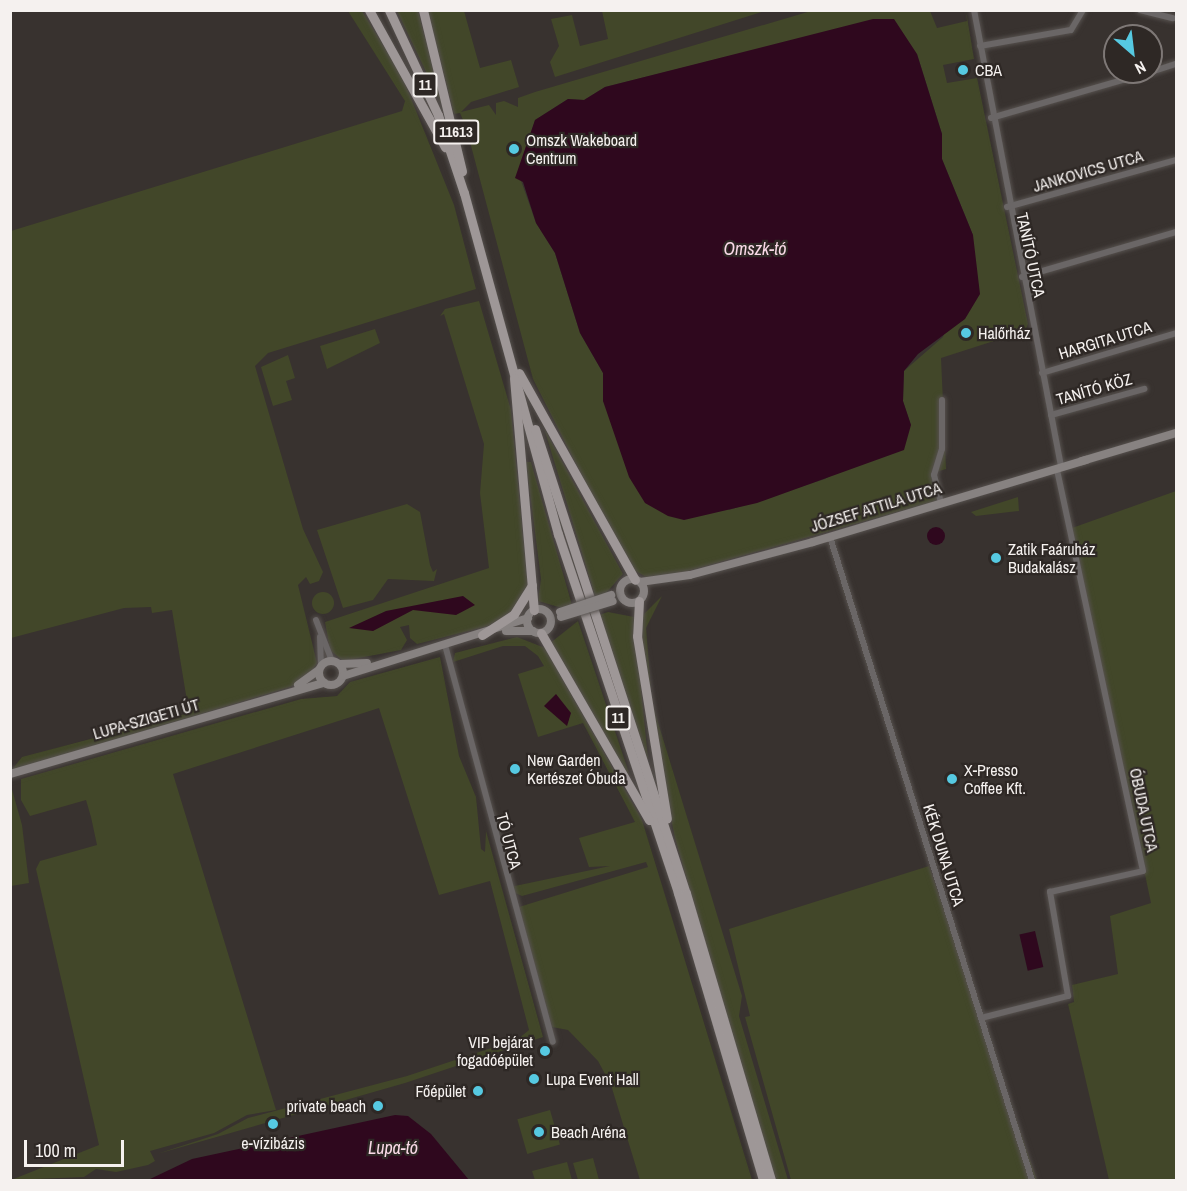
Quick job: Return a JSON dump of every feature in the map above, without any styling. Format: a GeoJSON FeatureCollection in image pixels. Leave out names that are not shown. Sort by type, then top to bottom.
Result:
{"type":"FeatureCollection","features":[{"type":"Feature","properties":{"kind":"main road"},"geometry":{"type":"LineString","coordinates":[[369,10],[454,162]]}},
{"type":"Feature","properties":{"kind":"main road","name":"11"},"geometry":{"type":"LineString","coordinates":[[389,10],[454,162],[524,399],[771,1180]]}},
{"type":"Feature","properties":{"kind":"main road","name":"11613"},"geometry":{"type":"LineString","coordinates":[[423,10],[458,139],[464,193]]}},
{"type":"Feature","properties":{"kind":"main road"},"geometry":{"type":"LineString","coordinates":[[513,363],[535,571],[531,614],[537,632],[664,836]]}},
{"type":"Feature","properties":{"kind":"main road"},"geometry":{"type":"LineString","coordinates":[[513,363],[638,581],[641,599],[637,636],[664,836]]}},
{"type":"Feature","properties":{"kind":"main road","name":"JÓZSEF ATTILA UTCA"},"geometry":{"type":"LineString","coordinates":[[638,581],[690,575],[830,537],[1176,433]]}},
{"type":"Feature","properties":{"kind":"main road"},"geometry":{"type":"LineString","coordinates":[[482,635],[514,614],[528,597],[535,571]]}},
{"type":"Feature","properties":{"kind":"main road","name":"JÓZSEF ATTILA UTCA"},"geometry":{"type":"LineString","coordinates":[[641,599],[690,575]]}},
{"type":"Feature","properties":{"kind":"main road"},"geometry":{"type":"LineString","coordinates":[[612,598],[621,588],[638,581]]}},
{"type":"Feature","properties":{"kind":"main road"},"geometry":{"type":"LineString","coordinates":[[621,588],[624,600]]}},
{"type":"Feature","properties":{"kind":"main road"},"geometry":{"type":"LineString","coordinates":[[531,614],[560,614],[612,598],[641,599]]}},
{"type":"Feature","properties":{"kind":"main road"},"geometry":{"type":"LineString","coordinates":[[548,613],[551,623]]}},
{"type":"Feature","properties":{"kind":"main road","name":"LUPA-SZIGETI ÚT"},"geometry":{"type":"LineString","coordinates":[[10,774],[289,691],[324,683],[335,685],[344,676],[391,659],[482,635],[531,614]]}},
{"type":"Feature","properties":{"kind":"main road"},"geometry":{"type":"LineString","coordinates":[[537,632],[560,614]]}},
{"type":"Feature","properties":{"kind":"main road","name":"LUPA-SZIGETI ÚT"},"geometry":{"type":"LineString","coordinates":[[482,635],[537,632]]}},
{"type":"Feature","properties":{"kind":"main road","name":"LUPA-SZIGETI ÚT"},"geometry":{"type":"LineString","coordinates":[[289,691],[320,668],[336,662],[391,659]]}},
{"type":"Feature","properties":{"kind":"main road"},"geometry":{"type":"LineString","coordinates":[[336,662],[344,676]]}},
{"type":"Feature","properties":{"kind":"main road"},"geometry":{"type":"LineString","coordinates":[[320,668],[324,683]]}},
{"type":"Feature","properties":{"kind":"main road","name":"11"},"geometry":{"type":"LineString","coordinates":[[664,836],[763,1180]]}},
{"type":"Feature","properties":{"kind":"street","name":"TANÍTÓ UTCA"},"geometry":{"type":"LineString","coordinates":[[974,10],[1007,207],[1062,467]]}},
{"type":"Feature","properties":{"kind":"street"},"geometry":{"type":"LineString","coordinates":[[980,46],[1071,30],[1083,10]]}},
{"type":"Feature","properties":{"kind":"street"},"geometry":{"type":"LineString","coordinates":[[1140,10],[1173,18]]}},
{"type":"Feature","properties":{"kind":"street"},"geometry":{"type":"LineString","coordinates":[[991,118],[1111,84]]}},
{"type":"Feature","properties":{"kind":"street","name":"JANKOVICS UTCA"},"geometry":{"type":"LineString","coordinates":[[1007,207],[1176,160]]}},
{"type":"Feature","properties":{"kind":"street"},"geometry":{"type":"LineString","coordinates":[[1022,277],[1176,232]]}},
{"type":"Feature","properties":{"kind":"street","name":"HARGITA UTCA"},"geometry":{"type":"LineString","coordinates":[[1042,373],[1176,333]]}},
{"type":"Feature","properties":{"kind":"street","name":"TANÍTÓ KÖZ"},"geometry":{"type":"LineString","coordinates":[[1051,415],[1144,389]]}},
{"type":"Feature","properties":{"kind":"street"},"geometry":{"type":"LineString","coordinates":[[941,503],[934,475],[942,449],[942,400]]}},
{"type":"Feature","properties":{"kind":"street","name":"ÓBUDA UTCA"},"geometry":{"type":"LineString","coordinates":[[981,1018],[1068,996],[1050,892],[1143,871],[1062,467]]}},
{"type":"Feature","properties":{"kind":"street","name":"KÉK DUNA UTCA"},"geometry":{"type":"LineString","coordinates":[[830,537],[1032,1180]]}},
{"type":"Feature","properties":{"kind":"street"},"geometry":{"type":"LineString","coordinates":[[316,620],[319,631],[336,662]]}},
{"type":"Feature","properties":{"kind":"street"},"geometry":{"type":"LineString","coordinates":[[319,631],[320,668]]}},
{"type":"Feature","properties":{"kind":"street","name":"TÓ UTCA"},"geometry":{"type":"LineString","coordinates":[[445,645],[553,1042]]}},
{"type":"Feature","properties":{"kind":"green space"},"geometry":{"type":"Polygon","coordinates":[[[602,10],[765,11],[555,77],[550,62],[559,46],[551,19],[572,15],[580,46],[608,39],[602,10]]]}},
{"type":"Feature","properties":{"kind":"green space"},"geometry":{"type":"Polygon","coordinates":[[[348,11],[362,11],[402,76],[454,205],[476,289],[268,353],[255,366],[303,529],[323,572],[319,581],[310,584],[306,577],[298,585],[317,663],[307,678],[290,687],[11,771],[22,757],[189,713],[172,610],[152,613],[151,607],[124,608],[11,638],[11,231],[402,111],[405,101],[348,11]]]}},
{"type":"Feature","properties":{"kind":"green space"},"geometry":{"type":"Polygon","coordinates":[[[397,11],[418,11],[445,113],[437,95],[397,11]]]}},
{"type":"Feature","properties":{"kind":"green space"},"geometry":{"type":"Polygon","coordinates":[[[428,11],[464,11],[480,68],[511,60],[519,87],[471,102],[461,112],[489,105],[496,115],[496,103],[504,101],[518,107],[518,98],[535,92],[811,11],[930,11],[937,28],[967,21],[966,11],[974,59],[943,65],[947,83],[977,78],[1028,324],[1025,331],[941,358],[946,469],[936,472],[943,499],[667,577],[650,579],[628,567],[533,379],[466,127],[460,113],[454,114],[428,11]],[[917,54],[734,55],[605,87],[584,100],[568,99],[535,120],[519,175],[536,223],[555,253],[580,333],[603,373],[603,401],[729,510],[825,479],[911,425],[903,401],[904,371],[943,337],[973,235],[942,159],[942,134],[917,54]]]}},
{"type":"Feature","properties":{"kind":"green space"},"geometry":{"type":"Polygon","coordinates":[[[479,301],[511,410],[528,588],[513,612],[488,626],[417,644],[410,638],[409,625],[400,627],[407,640],[401,650],[343,661],[330,650],[325,622],[489,568],[480,493],[484,444],[444,314],[440,316],[445,309],[479,301]]]}},
{"type":"Feature","properties":{"kind":"green space"},"geometry":{"type":"Polygon","coordinates":[[[375,329],[380,343],[327,369],[320,346],[375,329]]]}},
{"type":"Feature","properties":{"kind":"green space"},"geometry":{"type":"Polygon","coordinates":[[[288,355],[295,378],[286,381],[292,400],[273,406],[261,367],[288,355]]]}},
{"type":"Feature","properties":{"kind":"green space"},"geometry":{"type":"Polygon","coordinates":[[[544,428],[623,574],[606,593],[595,596],[544,428]]]}},
{"type":"Feature","properties":{"kind":"green space"},"geometry":{"type":"Polygon","coordinates":[[[526,462],[531,462],[572,605],[562,608],[538,601],[541,579],[526,462]]]}},
{"type":"Feature","properties":{"kind":"green space"},"geometry":{"type":"Polygon","coordinates":[[[1176,491],[1176,1180],[1109,1180],[1068,1004],[1074,1002],[1072,985],[1118,974],[1110,916],[1151,903],[1072,528],[1176,491]]]}},
{"type":"Feature","properties":{"kind":"green space"},"geometry":{"type":"Polygon","coordinates":[[[1018,497],[1019,511],[976,516],[971,512],[1018,497]]]}},
{"type":"Feature","properties":{"kind":"green space"},"geometry":{"type":"Polygon","coordinates":[[[407,504],[420,512],[430,565],[433,572],[437,569],[434,581],[388,579],[373,600],[343,608],[317,530],[407,504]]]}},
{"type":"Feature","properties":{"kind":"green space"},"geometry":{"type":"Polygon","coordinates":[[[323,592],[331,595],[334,603],[331,611],[323,614],[315,611],[312,603],[315,595],[323,592]]]}},
{"type":"Feature","properties":{"kind":"green space"},"geometry":{"type":"Polygon","coordinates":[[[662,596],[646,628],[652,703],[742,996],[739,1016],[788,1180],[773,1180],[675,838],[652,727],[640,618],[662,596]]]}},
{"type":"Feature","properties":{"kind":"green space"},"geometry":{"type":"Polygon","coordinates":[[[608,612],[634,617],[648,759],[596,616],[608,612]]]}},
{"type":"Feature","properties":{"kind":"green space"},"geometry":{"type":"Polygon","coordinates":[[[578,621],[629,773],[628,776],[549,644],[578,621]]]}},
{"type":"Feature","properties":{"kind":"green space"},"geometry":{"type":"Polygon","coordinates":[[[517,637],[545,648],[642,820],[752,1180],[640,1180],[611,1085],[598,1061],[568,1030],[552,1027],[519,907],[648,867],[646,862],[522,896],[513,892],[510,887],[610,866],[589,867],[579,838],[635,822],[583,723],[538,737],[518,674],[544,666],[538,656],[525,646],[503,646],[453,662],[455,653],[517,637]]]}},
{"type":"Feature","properties":{"kind":"green space"},"geometry":{"type":"Polygon","coordinates":[[[440,657],[459,756],[476,797],[481,849],[485,852],[486,831],[543,1037],[405,1083],[157,1154],[218,1134],[248,1118],[407,1076],[518,1039],[529,1030],[490,881],[439,895],[379,708],[173,774],[276,1110],[247,1115],[214,1133],[150,1151],[155,1161],[148,1165],[116,1172],[96,1169],[84,1177],[11,1180],[99,1145],[36,869],[40,861],[97,845],[86,800],[30,816],[21,800],[21,779],[301,699],[337,696],[350,682],[440,657]]]}},
{"type":"Feature","properties":{"kind":"green space"},"geometry":{"type":"Polygon","coordinates":[[[11,786],[22,825],[29,883],[11,886],[11,786]]]}},
{"type":"Feature","properties":{"kind":"green space"},"geometry":{"type":"Polygon","coordinates":[[[929,866],[1037,1180],[791,1180],[745,1017],[750,1016],[729,929],[929,866]]]}},
{"type":"Feature","properties":{"kind":"green space","name":"Beach Aréna"},"geometry":{"type":"Polygon","coordinates":[[[550,1110],[560,1145],[527,1154],[517,1119],[550,1110]]]}},
{"type":"Feature","properties":{"kind":"green space"},"geometry":{"type":"Polygon","coordinates":[[[593,1158],[599,1180],[578,1180],[573,1163],[593,1158]]]}},
{"type":"Feature","properties":{"kind":"green space"},"geometry":{"type":"Polygon","coordinates":[[[567,1162],[572,1180],[535,1180],[532,1171],[567,1162]]]}},
{"type":"Feature","properties":{"kind":"water","name":"Omszk-tó"},"geometry":{"type":"Polygon","coordinates":[[[873,19],[894,19],[917,54],[942,134],[942,159],[973,235],[980,294],[965,319],[918,354],[904,371],[903,401],[911,425],[904,450],[757,503],[684,520],[668,516],[645,503],[629,477],[603,401],[603,373],[580,333],[555,253],[536,223],[523,182],[515,178],[535,120],[568,99],[584,100],[605,87],[873,19]]]}},
{"type":"Feature","properties":{"kind":"water"},"geometry":{"type":"Polygon","coordinates":[[[936,527],[942,530],[945,536],[942,542],[936,545],[930,542],[927,536],[930,530],[936,527]]]}},
{"type":"Feature","properties":{"kind":"water"},"geometry":{"type":"Polygon","coordinates":[[[463,596],[475,605],[456,615],[413,610],[373,631],[349,628],[386,611],[463,596]]]}},
{"type":"Feature","properties":{"kind":"water"},"geometry":{"type":"Polygon","coordinates":[[[556,694],[571,713],[567,726],[544,706],[556,694]]]}},
{"type":"Feature","properties":{"kind":"water"},"geometry":{"type":"Polygon","coordinates":[[[1035,931],[1043,967],[1028,971],[1019,935],[1035,931]]]}},
{"type":"Feature","properties":{"kind":"water","name":"Lupa-tó"},"geometry":{"type":"Polygon","coordinates":[[[395,1115],[408,1116],[431,1134],[469,1180],[148,1180],[192,1159],[395,1115]]]}},
{"type":"Feature","properties":{"kind":"place","name":"CBA"},"geometry":{"type":"Point","coordinates":[963,70]}},
{"type":"Feature","properties":{"kind":"place","name":"Omszk Wakeboard Centrum"},"geometry":{"type":"Point","coordinates":[514,149]}},
{"type":"Feature","properties":{"kind":"place","name":"Halőrház"},"geometry":{"type":"Point","coordinates":[966,333]}},
{"type":"Feature","properties":{"kind":"place","name":"Zatik Faáruház Budakalász"},"geometry":{"type":"Point","coordinates":[996,558]}},
{"type":"Feature","properties":{"kind":"place","name":"New Garden Kertészet Óbuda"},"geometry":{"type":"Point","coordinates":[515,769]}},
{"type":"Feature","properties":{"kind":"place","name":"X-Presso Coffee Kft."},"geometry":{"type":"Point","coordinates":[952,779]}},
{"type":"Feature","properties":{"kind":"place","name":"VIP bejárat fogadóépület"},"geometry":{"type":"Point","coordinates":[545,1051]}},
{"type":"Feature","properties":{"kind":"place","name":"Lupa Event Hall"},"geometry":{"type":"Point","coordinates":[534,1079]}},
{"type":"Feature","properties":{"kind":"place","name":"Főépület"},"geometry":{"type":"Point","coordinates":[478,1091]}},
{"type":"Feature","properties":{"kind":"place","name":"private beach"},"geometry":{"type":"Point","coordinates":[378,1106]}},
{"type":"Feature","properties":{"kind":"place","name":"e-vízibázis"},"geometry":{"type":"Point","coordinates":[273,1124]}},
{"type":"Feature","properties":{"kind":"place","name":"Beach Aréna"},"geometry":{"type":"Point","coordinates":[539,1132]}}]}
